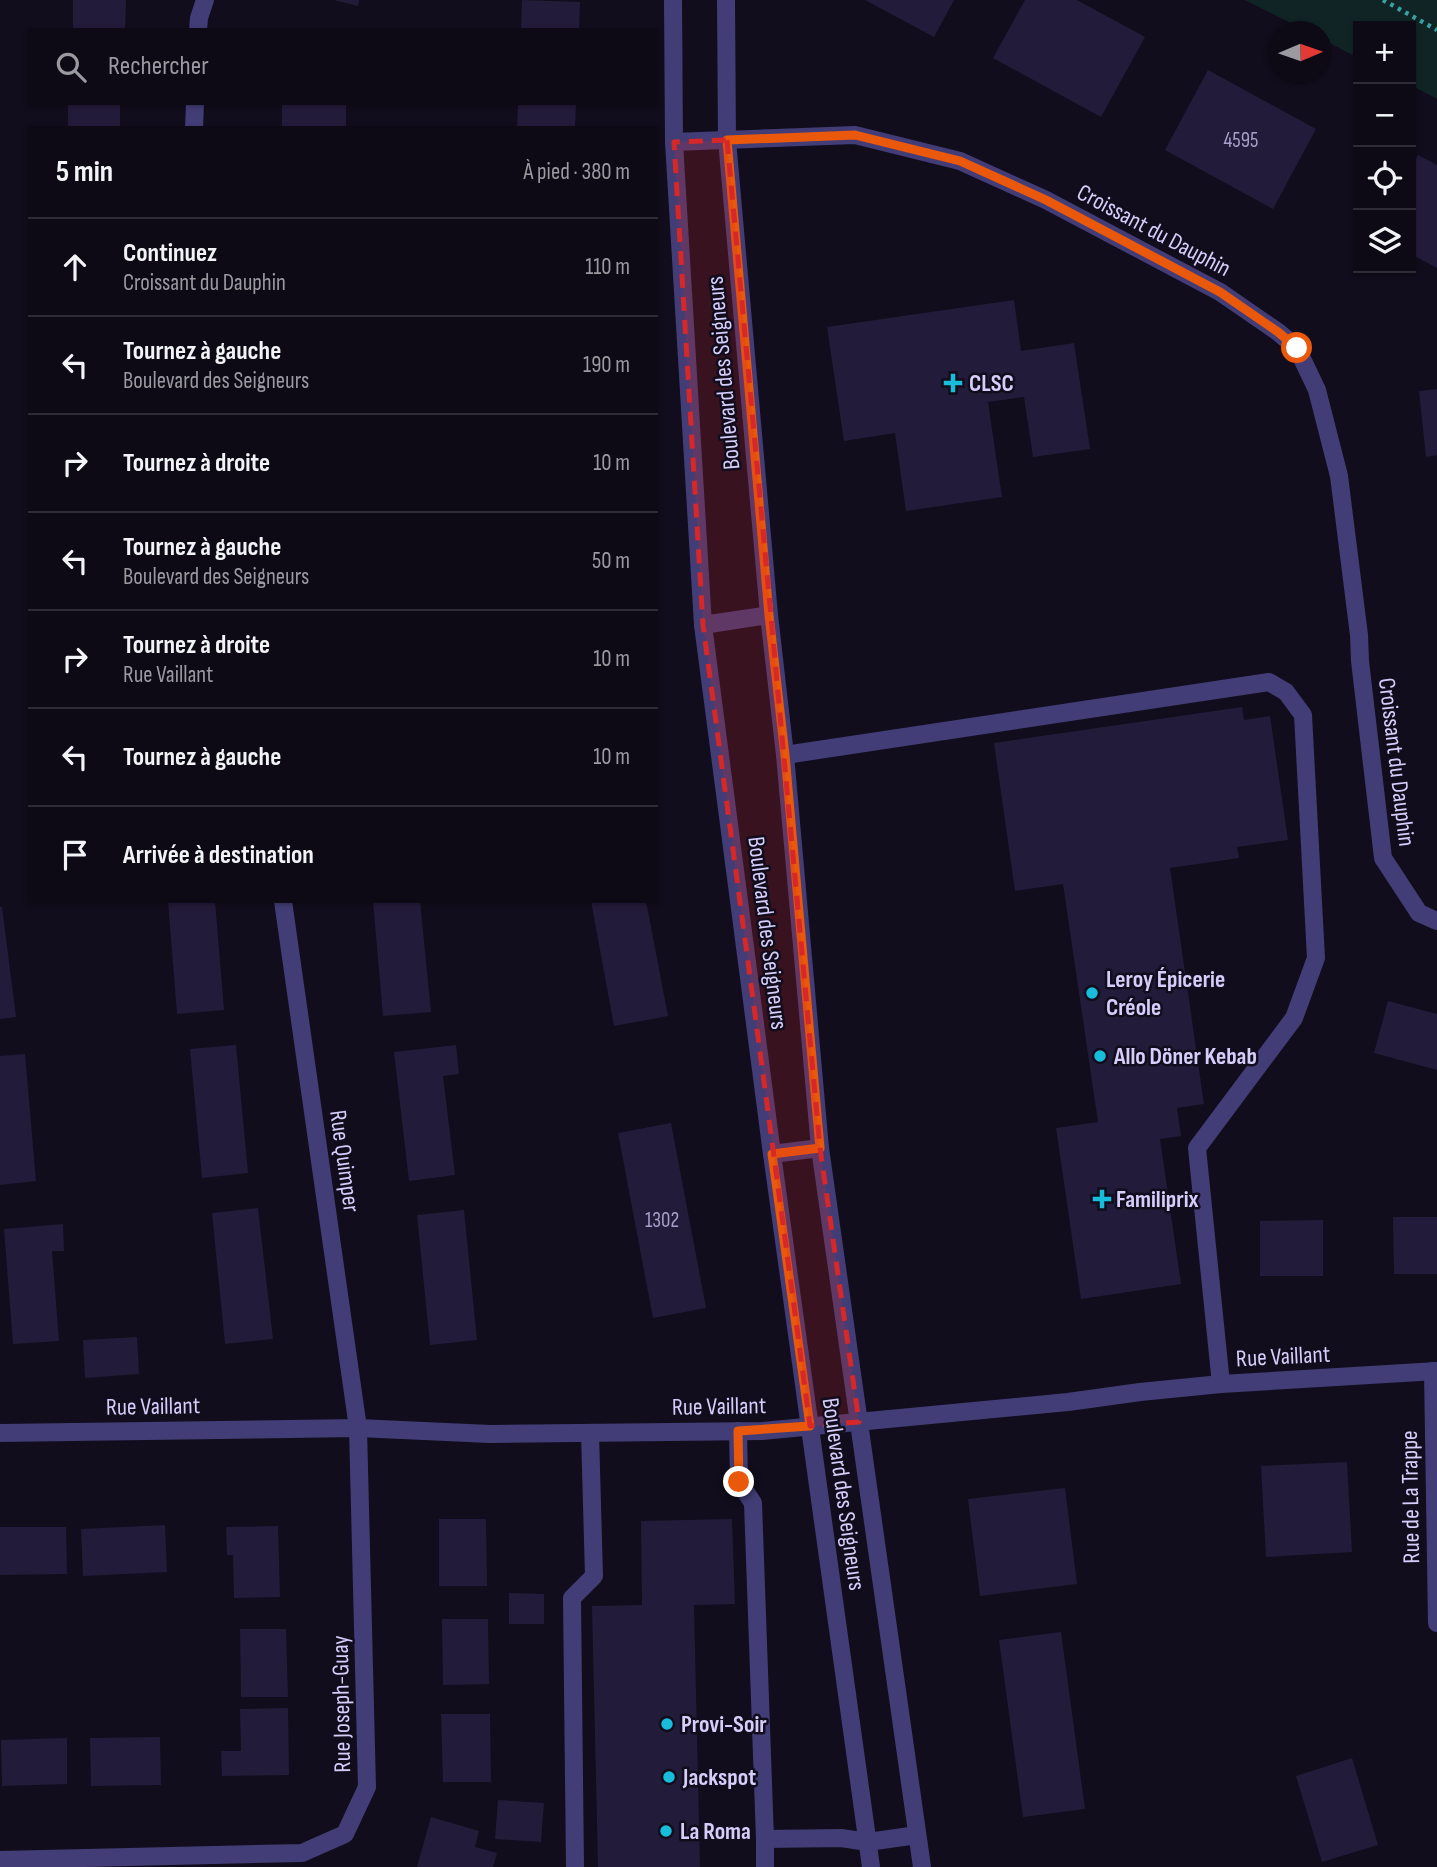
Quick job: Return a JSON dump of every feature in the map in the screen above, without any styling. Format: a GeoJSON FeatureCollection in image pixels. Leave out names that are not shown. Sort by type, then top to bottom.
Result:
{"type":"FeatureCollection","features":[{"type":"Feature","properties":{"kind":"street"},"geometry":{"type":"LineString","coordinates":[[198,28],[205,0]]}},
{"type":"Feature","properties":{"kind":"street","name":"Boulevard des Seigneurs"},"geometry":{"type":"LineString","coordinates":[[673,0],[674,142],[703,625],[772,1154],[871,1867]]}},
{"type":"Feature","properties":{"kind":"street","name":"Boulevard des Seigneurs"},"geometry":{"type":"LineString","coordinates":[[726,0],[727,140],[820,1148],[922,1867]]}},
{"type":"Feature","properties":{"kind":"street"},"geometry":{"type":"LineString","coordinates":[[194,126],[195,105]]}},
{"type":"Feature","properties":{"kind":"street","name":"Croissant du Dauphin"},"geometry":{"type":"LineString","coordinates":[[674,142],[855,135],[960,161],[1046,200],[1220,292],[1297,348],[1317,390],[1339,476],[1383,858],[1419,913],[1437,921]]}},
{"type":"Feature","properties":{"kind":"street"},"geometry":{"type":"LineString","coordinates":[[703,625],[769,615]]}},
{"type":"Feature","properties":{"kind":"street"},"geometry":{"type":"LineString","coordinates":[[785,755],[1269,682],[1286,692],[1303,715],[1316,958],[1294,1018],[1197,1148],[1221,1384]]}},
{"type":"Feature","properties":{"kind":"street","name":"Rue Quimper"},"geometry":{"type":"LineString","coordinates":[[283,903],[358,1428]]}},
{"type":"Feature","properties":{"kind":"street"},"geometry":{"type":"LineString","coordinates":[[772,1154],[820,1148]]}},
{"type":"Feature","properties":{"kind":"street","name":"Rue Vaillant"},"geometry":{"type":"LineString","coordinates":[[0,1433],[358,1428],[490,1434],[738,1431],[1068,1402],[1221,1384],[1435,1371]]}},
{"type":"Feature","properties":{"kind":"street","name":"Rue de La Trappe"},"geometry":{"type":"LineString","coordinates":[[1435,1371],[1437,1623]]}},
{"type":"Feature","properties":{"kind":"street","name":"Rue Joseph-Guay"},"geometry":{"type":"LineString","coordinates":[[0,1860],[302,1853],[345,1834],[367,1787],[358,1428]]}},
{"type":"Feature","properties":{"kind":"street"},"geometry":{"type":"LineString","coordinates":[[738,1431],[739,1482],[753,1503],[765,1867]]}},
{"type":"Feature","properties":{"kind":"street"},"geometry":{"type":"LineString","coordinates":[[575,1867],[572,1598],[594,1576],[590,1433]]}},
{"type":"Feature","properties":{"kind":"street"},"geometry":{"type":"LineString","coordinates":[[765,1839],[841,1838],[868,1842],[917,1835]]}},
{"type":"Feature","properties":{"kind":"path"},"geometry":{"type":"LineString","coordinates":[[1384,0],[1437,30]]}},
{"type":"Feature","properties":{"kind":"highlighted area"},"geometry":{"type":"Polygon","coordinates":[[[727,140],[820,1148],[859,1422],[810,1426],[703,625],[674,142],[727,140]]]}},
{"type":"Feature","properties":{"kind":"green space"},"geometry":{"type":"Polygon","coordinates":[[[1245,0],[1437,0],[1437,99],[1416,88],[1416,21],[1353,21],[1353,55],[1332,44],[1332,21],[1287,21],[1245,0]]]}},
{"type":"Feature","properties":{"kind":"building"},"geometry":{"type":"Polygon","coordinates":[[[73,0],[126,0],[125,28],[73,28],[73,0]]]}},
{"type":"Feature","properties":{"kind":"building"},"geometry":{"type":"Polygon","coordinates":[[[334,0],[359,0],[358,6],[334,0]]]}},
{"type":"Feature","properties":{"kind":"building"},"geometry":{"type":"Polygon","coordinates":[[[522,0],[580,2],[579,28],[521,28],[522,0]]]}},
{"type":"Feature","properties":{"kind":"building"},"geometry":{"type":"Polygon","coordinates":[[[865,0],[954,0],[934,37],[865,0]]]}},
{"type":"Feature","properties":{"kind":"building"},"geometry":{"type":"Polygon","coordinates":[[[1025,0],[1077,0],[1145,37],[1101,117],[993,58],[1025,0]]]}},
{"type":"Feature","properties":{"kind":"building"},"geometry":{"type":"Polygon","coordinates":[[[1208,70],[1316,129],[1273,209],[1165,150],[1208,70]]]}},
{"type":"Feature","properties":{"kind":"building"},"geometry":{"type":"Polygon","coordinates":[[[68,105],[120,105],[120,126],[68,126],[68,105]]]}},
{"type":"Feature","properties":{"kind":"building"},"geometry":{"type":"Polygon","coordinates":[[[282,105],[346,105],[346,126],[282,126],[282,105]]]}},
{"type":"Feature","properties":{"kind":"building"},"geometry":{"type":"Polygon","coordinates":[[[518,105],[576,105],[575,126],[517,126],[518,105]]]}},
{"type":"Feature","properties":{"kind":"building"},"geometry":{"type":"Polygon","coordinates":[[[1418,155],[1437,165],[1437,268],[1416,257],[1418,155]]]}},
{"type":"Feature","properties":{"kind":"building"},"geometry":{"type":"Polygon","coordinates":[[[1014,300],[1021,351],[1074,343],[1090,449],[1033,457],[1024,397],[988,402],[1002,497],[906,511],[895,433],[844,441],[827,327],[1014,300]]]}},
{"type":"Feature","properties":{"kind":"building"},"geometry":{"type":"Polygon","coordinates":[[[1437,389],[1437,455],[1426,457],[1419,391],[1437,389]]]}},
{"type":"Feature","properties":{"kind":"building"},"geometry":{"type":"Polygon","coordinates":[[[1242,707],[1244,720],[1270,716],[1288,840],[1237,847],[1239,858],[1170,868],[1204,1104],[1177,1108],[1181,1136],[1160,1139],[1181,1284],[1081,1299],[1056,1128],[1098,1122],[1063,884],[1015,891],[994,743],[1242,707]]]}},
{"type":"Feature","properties":{"kind":"building"},"geometry":{"type":"Polygon","coordinates":[[[168,903],[215,903],[224,1010],[177,1014],[168,903]]]}},
{"type":"Feature","properties":{"kind":"building"},"geometry":{"type":"Polygon","coordinates":[[[373,903],[420,903],[431,1012],[383,1016],[373,903]]]}},
{"type":"Feature","properties":{"kind":"building"},"geometry":{"type":"Polygon","coordinates":[[[591,903],[646,903],[668,1016],[614,1026],[591,903]]]}},
{"type":"Feature","properties":{"kind":"building"},"geometry":{"type":"Polygon","coordinates":[[[0,907],[16,1017],[0,1019],[0,907]]]}},
{"type":"Feature","properties":{"kind":"building"},"geometry":{"type":"Polygon","coordinates":[[[1388,1001],[1437,1014],[1437,1070],[1374,1053],[1388,1001]]]}},
{"type":"Feature","properties":{"kind":"building"},"geometry":{"type":"Polygon","coordinates":[[[236,1045],[248,1173],[202,1178],[190,1049],[236,1045]]]}},
{"type":"Feature","properties":{"kind":"building"},"geometry":{"type":"Polygon","coordinates":[[[456,1045],[459,1074],[443,1076],[455,1175],[409,1181],[394,1052],[456,1045]]]}},
{"type":"Feature","properties":{"kind":"building"},"geometry":{"type":"Polygon","coordinates":[[[25,1054],[36,1181],[0,1185],[0,1056],[25,1054]]]}},
{"type":"Feature","properties":{"kind":"building"},"geometry":{"type":"Polygon","coordinates":[[[671,1123],[706,1308],[653,1318],[618,1133],[671,1123]]]}},
{"type":"Feature","properties":{"kind":"building"},"geometry":{"type":"Polygon","coordinates":[[[258,1208],[273,1339],[225,1344],[212,1213],[258,1208]]]}},
{"type":"Feature","properties":{"kind":"building"},"geometry":{"type":"Polygon","coordinates":[[[464,1210],[477,1340],[430,1345],[417,1215],[464,1210]]]}},
{"type":"Feature","properties":{"kind":"building"},"geometry":{"type":"Polygon","coordinates":[[[1393,1217],[1437,1217],[1437,1274],[1394,1274],[1393,1217]]]}},
{"type":"Feature","properties":{"kind":"building"},"geometry":{"type":"Polygon","coordinates":[[[1323,1220],[1323,1276],[1260,1276],[1260,1221],[1323,1220]]]}},
{"type":"Feature","properties":{"kind":"building"},"geometry":{"type":"Polygon","coordinates":[[[63,1224],[64,1251],[52,1251],[59,1341],[13,1344],[4,1229],[63,1224]]]}},
{"type":"Feature","properties":{"kind":"building"},"geometry":{"type":"Polygon","coordinates":[[[137,1337],[139,1374],[85,1378],[83,1340],[137,1337]]]}},
{"type":"Feature","properties":{"kind":"building"},"geometry":{"type":"Polygon","coordinates":[[[1347,1462],[1352,1552],[1266,1557],[1261,1466],[1347,1462]]]}},
{"type":"Feature","properties":{"kind":"building"},"geometry":{"type":"Polygon","coordinates":[[[1065,1488],[1077,1584],[980,1596],[968,1499],[1065,1488]]]}},
{"type":"Feature","properties":{"kind":"building"},"geometry":{"type":"Polygon","coordinates":[[[439,1519],[486,1519],[487,1586],[439,1586],[439,1519]]]}},
{"type":"Feature","properties":{"kind":"building"},"geometry":{"type":"Polygon","coordinates":[[[732,1519],[735,1604],[694,1605],[700,1867],[598,1867],[592,1606],[642,1605],[641,1521],[732,1519]]]}},
{"type":"Feature","properties":{"kind":"building"},"geometry":{"type":"Polygon","coordinates":[[[165,1525],[167,1572],[83,1576],[81,1529],[165,1525]]]}},
{"type":"Feature","properties":{"kind":"building"},"geometry":{"type":"Polygon","coordinates":[[[278,1526],[280,1597],[234,1598],[233,1555],[227,1555],[226,1527],[278,1526]]]}},
{"type":"Feature","properties":{"kind":"building"},"geometry":{"type":"Polygon","coordinates":[[[0,1527],[66,1527],[67,1574],[0,1575],[0,1527]]]}},
{"type":"Feature","properties":{"kind":"building"},"geometry":{"type":"Polygon","coordinates":[[[509,1593],[544,1594],[544,1624],[509,1624],[509,1593]]]}},
{"type":"Feature","properties":{"kind":"building"},"geometry":{"type":"Polygon","coordinates":[[[442,1619],[488,1619],[489,1684],[443,1685],[442,1619]]]}},
{"type":"Feature","properties":{"kind":"building"},"geometry":{"type":"Polygon","coordinates":[[[240,1629],[286,1629],[288,1697],[241,1697],[240,1629]]]}},
{"type":"Feature","properties":{"kind":"building"},"geometry":{"type":"Polygon","coordinates":[[[1061,1632],[1085,1809],[1023,1817],[999,1640],[1061,1632]]]}},
{"type":"Feature","properties":{"kind":"building"},"geometry":{"type":"Polygon","coordinates":[[[288,1708],[289,1775],[222,1776],[221,1751],[241,1751],[240,1709],[288,1708]]]}},
{"type":"Feature","properties":{"kind":"building"},"geometry":{"type":"Polygon","coordinates":[[[441,1714],[490,1714],[491,1782],[443,1782],[441,1714]]]}},
{"type":"Feature","properties":{"kind":"building"},"geometry":{"type":"Polygon","coordinates":[[[160,1737],[161,1785],[91,1786],[90,1738],[160,1737]]]}},
{"type":"Feature","properties":{"kind":"building"},"geometry":{"type":"Polygon","coordinates":[[[67,1738],[67,1784],[2,1786],[1,1740],[67,1738]]]}},
{"type":"Feature","properties":{"kind":"building"},"geometry":{"type":"Polygon","coordinates":[[[1352,1758],[1378,1845],[1322,1862],[1296,1776],[1352,1758]]]}},
{"type":"Feature","properties":{"kind":"building"},"geometry":{"type":"Polygon","coordinates":[[[498,1800],[544,1803],[541,1842],[495,1839],[498,1800]]]}},
{"type":"Feature","properties":{"kind":"building"},"geometry":{"type":"Polygon","coordinates":[[[431,1817],[479,1831],[475,1847],[497,1853],[493,1867],[417,1867],[431,1817]]]}},
{"type":"Feature","properties":{"kind":"place","name":"CLSC"},"geometry":{"type":"Point","coordinates":[953,383]}},
{"type":"Feature","properties":{"kind":"place","name":"Leroy Épicerie Créole"},"geometry":{"type":"Point","coordinates":[1092,993]}},
{"type":"Feature","properties":{"kind":"place","name":"Allo Döner Kebab"},"geometry":{"type":"Point","coordinates":[1100,1056]}},
{"type":"Feature","properties":{"kind":"place","name":"Familiprix"},"geometry":{"type":"Point","coordinates":[1102,1199]}},
{"type":"Feature","properties":{"kind":"place","name":"Provi-Soir"},"geometry":{"type":"Point","coordinates":[667,1724]}},
{"type":"Feature","properties":{"kind":"place","name":"Jackspot"},"geometry":{"type":"Point","coordinates":[669,1777]}},
{"type":"Feature","properties":{"kind":"place","name":"La Roma"},"geometry":{"type":"Point","coordinates":[666,1831]}},
{"type":"Feature","properties":{"kind":"route"},"geometry":{"type":"LineString","coordinates":[[739,1482],[738,1431],[810,1426],[772,1154],[820,1148],[727,140],[855,135],[960,161],[1046,200],[1220,292],[1297,348]]}}]}
